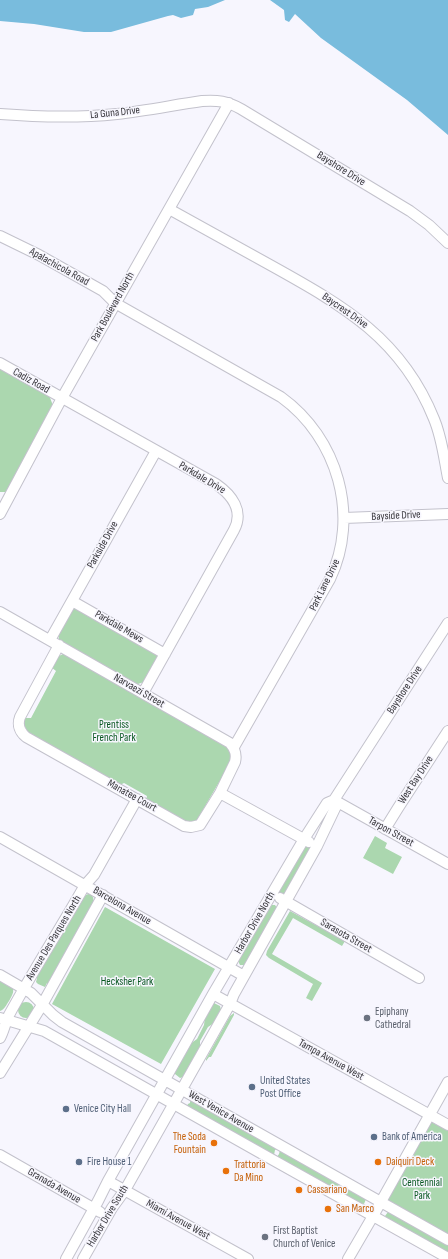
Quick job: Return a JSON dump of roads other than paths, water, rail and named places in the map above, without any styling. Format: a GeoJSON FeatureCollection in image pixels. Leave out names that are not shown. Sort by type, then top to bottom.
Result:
{"type":"FeatureCollection","features":[{"type":"Feature","properties":{"kind":"street","name":"La Guna Drive"},"geometry":{"type":"LineString","coordinates":[[0,114],[25,116],[87,116],[117,114],[202,101],[230,103]]}},
{"type":"Feature","properties":{"kind":"street","name":"Park Boulevard North"},"geometry":{"type":"LineString","coordinates":[[0,514],[4,498],[230,103]]}},
{"type":"Feature","properties":{"kind":"street","name":"Bayshore Drive"},"geometry":{"type":"LineString","coordinates":[[230,103],[410,211],[448,243]]}},
{"type":"Feature","properties":{"kind":"street","name":"Baycrest Drive"},"geometry":{"type":"LineString","coordinates":[[169,209],[332,300],[359,319],[374,332],[408,371],[426,401],[439,432],[448,478]]}},
{"type":"Feature","properties":{"kind":"street","name":"Apalachicola Road"},"geometry":{"type":"LineString","coordinates":[[0,236],[40,255],[103,292],[115,303]]}},
{"type":"Feature","properties":{"kind":"street","name":"Park Lane Drive"},"geometry":{"type":"LineString","coordinates":[[115,303],[288,402],[301,413],[318,435],[333,462],[338,476],[344,518],[340,552],[333,573],[234,747]]}},
{"type":"Feature","properties":{"kind":"street","name":"Cadiz Road"},"geometry":{"type":"LineString","coordinates":[[0,364],[62,398]]}},
{"type":"Feature","properties":{"kind":"street","name":"Parkdale Drive"},"geometry":{"type":"LineString","coordinates":[[62,398],[222,488],[234,500],[236,506],[238,515],[237,524],[143,693]]}},
{"type":"Feature","properties":{"kind":"street","name":"Parkside Drive"},"geometry":{"type":"LineString","coordinates":[[50,640],[156,451]]}},
{"type":"Feature","properties":{"kind":"street","name":"Bayside Drive"},"geometry":{"type":"LineString","coordinates":[[344,518],[448,514]]}},
{"type":"Feature","properties":{"kind":"street","name":"Parkdale Mews"},"geometry":{"type":"LineString","coordinates":[[72,601],[165,654]]}},
{"type":"Feature","properties":{"kind":"street","name":"Narvaezi Street"},"geometry":{"type":"LineString","coordinates":[[0,612],[225,740],[234,747]]}},
{"type":"Feature","properties":{"kind":"street","name":"Bayshore Drive"},"geometry":{"type":"LineString","coordinates":[[361,758],[448,623]]}},
{"type":"Feature","properties":{"kind":"street","name":"Manatee Court"},"geometry":{"type":"LineString","coordinates":[[59,645],[20,717],[20,730],[26,737],[184,826],[191,827],[202,823],[220,793]]}},
{"type":"Feature","properties":{"kind":"street","name":"West Bay Drive"},"geometry":{"type":"LineString","coordinates":[[385,829],[448,731]]}},
{"type":"Feature","properties":{"kind":"street"},"geometry":{"type":"LineString","coordinates":[[234,747],[236,754],[235,762],[220,793],[317,846]]}},
{"type":"Feature","properties":{"kind":"street","name":"Harbor Drive North"},"geometry":{"type":"LineString","coordinates":[[181,1089],[230,1004],[234,994],[317,846],[336,801],[361,758]]}},
{"type":"Feature","properties":{"kind":"street","name":"Avenue Des Parques North"},"geometry":{"type":"LineString","coordinates":[[0,1038],[4,1031],[3,1019],[24,988],[85,885],[94,875],[137,799]]}},
{"type":"Feature","properties":{"kind":"street","name":"Harbor Drive North"},"geometry":{"type":"LineString","coordinates":[[157,1094],[213,994],[230,968],[304,839],[327,803],[336,801]]}},
{"type":"Feature","properties":{"kind":"street","name":"Tarpon Street"},"geometry":{"type":"LineString","coordinates":[[336,801],[448,864]]}},
{"type":"Feature","properties":{"kind":"street","name":"Barcelona Avenue"},"geometry":{"type":"LineString","coordinates":[[0,837],[244,976]]}},
{"type":"Feature","properties":{"kind":"street","name":"Sarasota Street"},"geometry":{"type":"LineString","coordinates":[[272,894],[419,978]]}},
{"type":"Feature","properties":{"kind":"street","name":"Avenue Des Parques North"},"geometry":{"type":"LineString","coordinates":[[0,1073],[42,1005],[103,895]]}},
{"type":"Feature","properties":{"kind":"street","name":"West Venice Avenue"},"geometry":{"type":"LineString","coordinates":[[0,975],[24,988],[62,1022],[448,1240]]}},
{"type":"Feature","properties":{"kind":"street","name":"Tampa Avenue West"},"geometry":{"type":"LineString","coordinates":[[213,994],[448,1125]]}},
{"type":"Feature","properties":{"kind":"street","name":"West Venice Avenue"},"geometry":{"type":"LineString","coordinates":[[3,1019],[48,1033],[448,1258]]}},
{"type":"Feature","properties":{"kind":"street"},"geometry":{"type":"LineString","coordinates":[[348,1259],[448,1082]]}},
{"type":"Feature","properties":{"kind":"street","name":"Harbor Drive South"},"geometry":{"type":"LineString","coordinates":[[83,1259],[181,1089]]}},
{"type":"Feature","properties":{"kind":"street","name":"Harbor Drive South"},"geometry":{"type":"LineString","coordinates":[[66,1259],[94,1209],[108,1180],[157,1094]]}},
{"type":"Feature","properties":{"kind":"street","name":"Granada Avenue"},"geometry":{"type":"LineString","coordinates":[[0,1155],[107,1216]]}},
{"type":"Feature","properties":{"kind":"street","name":"Miami Avenue West"},"geometry":{"type":"LineString","coordinates":[[108,1180],[248,1259]]}},
{"type":"Feature","properties":{"kind":"water"},"geometry":{"type":"Polygon","coordinates":[[[0,0],[225,0],[208,7],[195,9],[193,15],[181,18],[173,15],[111,32],[84,32],[34,24],[0,21],[0,0]]]}},
{"type":"Feature","properties":{"kind":"water"},"geometry":{"type":"Polygon","coordinates":[[[270,0],[448,0],[448,135],[407,100],[321,38],[295,14],[289,22],[285,20],[284,10],[270,0]]]}},
{"type":"Feature","properties":{"kind":"place","name":"Epiphany Cathedral"},"geometry":{"type":"Point","coordinates":[367,1018]}},
{"type":"Feature","properties":{"kind":"place","name":"United States Post Office"},"geometry":{"type":"Point","coordinates":[252,1087]}},
{"type":"Feature","properties":{"kind":"place","name":"Venice City Hall"},"geometry":{"type":"Point","coordinates":[66,1109]}},
{"type":"Feature","properties":{"kind":"place","name":"Bank of America"},"geometry":{"type":"Point","coordinates":[374,1137]}},
{"type":"Feature","properties":{"kind":"place","name":"The Soda Fountain"},"geometry":{"type":"Point","coordinates":[214,1143]}},
{"type":"Feature","properties":{"kind":"place","name":"Fire House 1"},"geometry":{"type":"Point","coordinates":[79,1162]}},
{"type":"Feature","properties":{"kind":"place","name":"Daiquiri Deck"},"geometry":{"type":"Point","coordinates":[378,1162]}},
{"type":"Feature","properties":{"kind":"place","name":"Trattoria Da Mino"},"geometry":{"type":"Point","coordinates":[226,1171]}},
{"type":"Feature","properties":{"kind":"place","name":"Cassariano"},"geometry":{"type":"Point","coordinates":[299,1190]}},
{"type":"Feature","properties":{"kind":"place","name":"San Marco"},"geometry":{"type":"Point","coordinates":[328,1209]}},
{"type":"Feature","properties":{"kind":"place","name":"First Baptist Church of Venice"},"geometry":{"type":"Point","coordinates":[265,1237]}},
{"type":"Feature","properties":{"kind":"park label","name":"Prentiss French Park"},"geometry":{"type":"Point","coordinates":[114,731]}},
{"type":"Feature","properties":{"kind":"park label","name":"Hecksher Park"},"geometry":{"type":"Point","coordinates":[127,982]}},
{"type":"Feature","properties":{"kind":"park label","name":"Centennial Park"},"geometry":{"type":"Point","coordinates":[422,1189]}}]}
